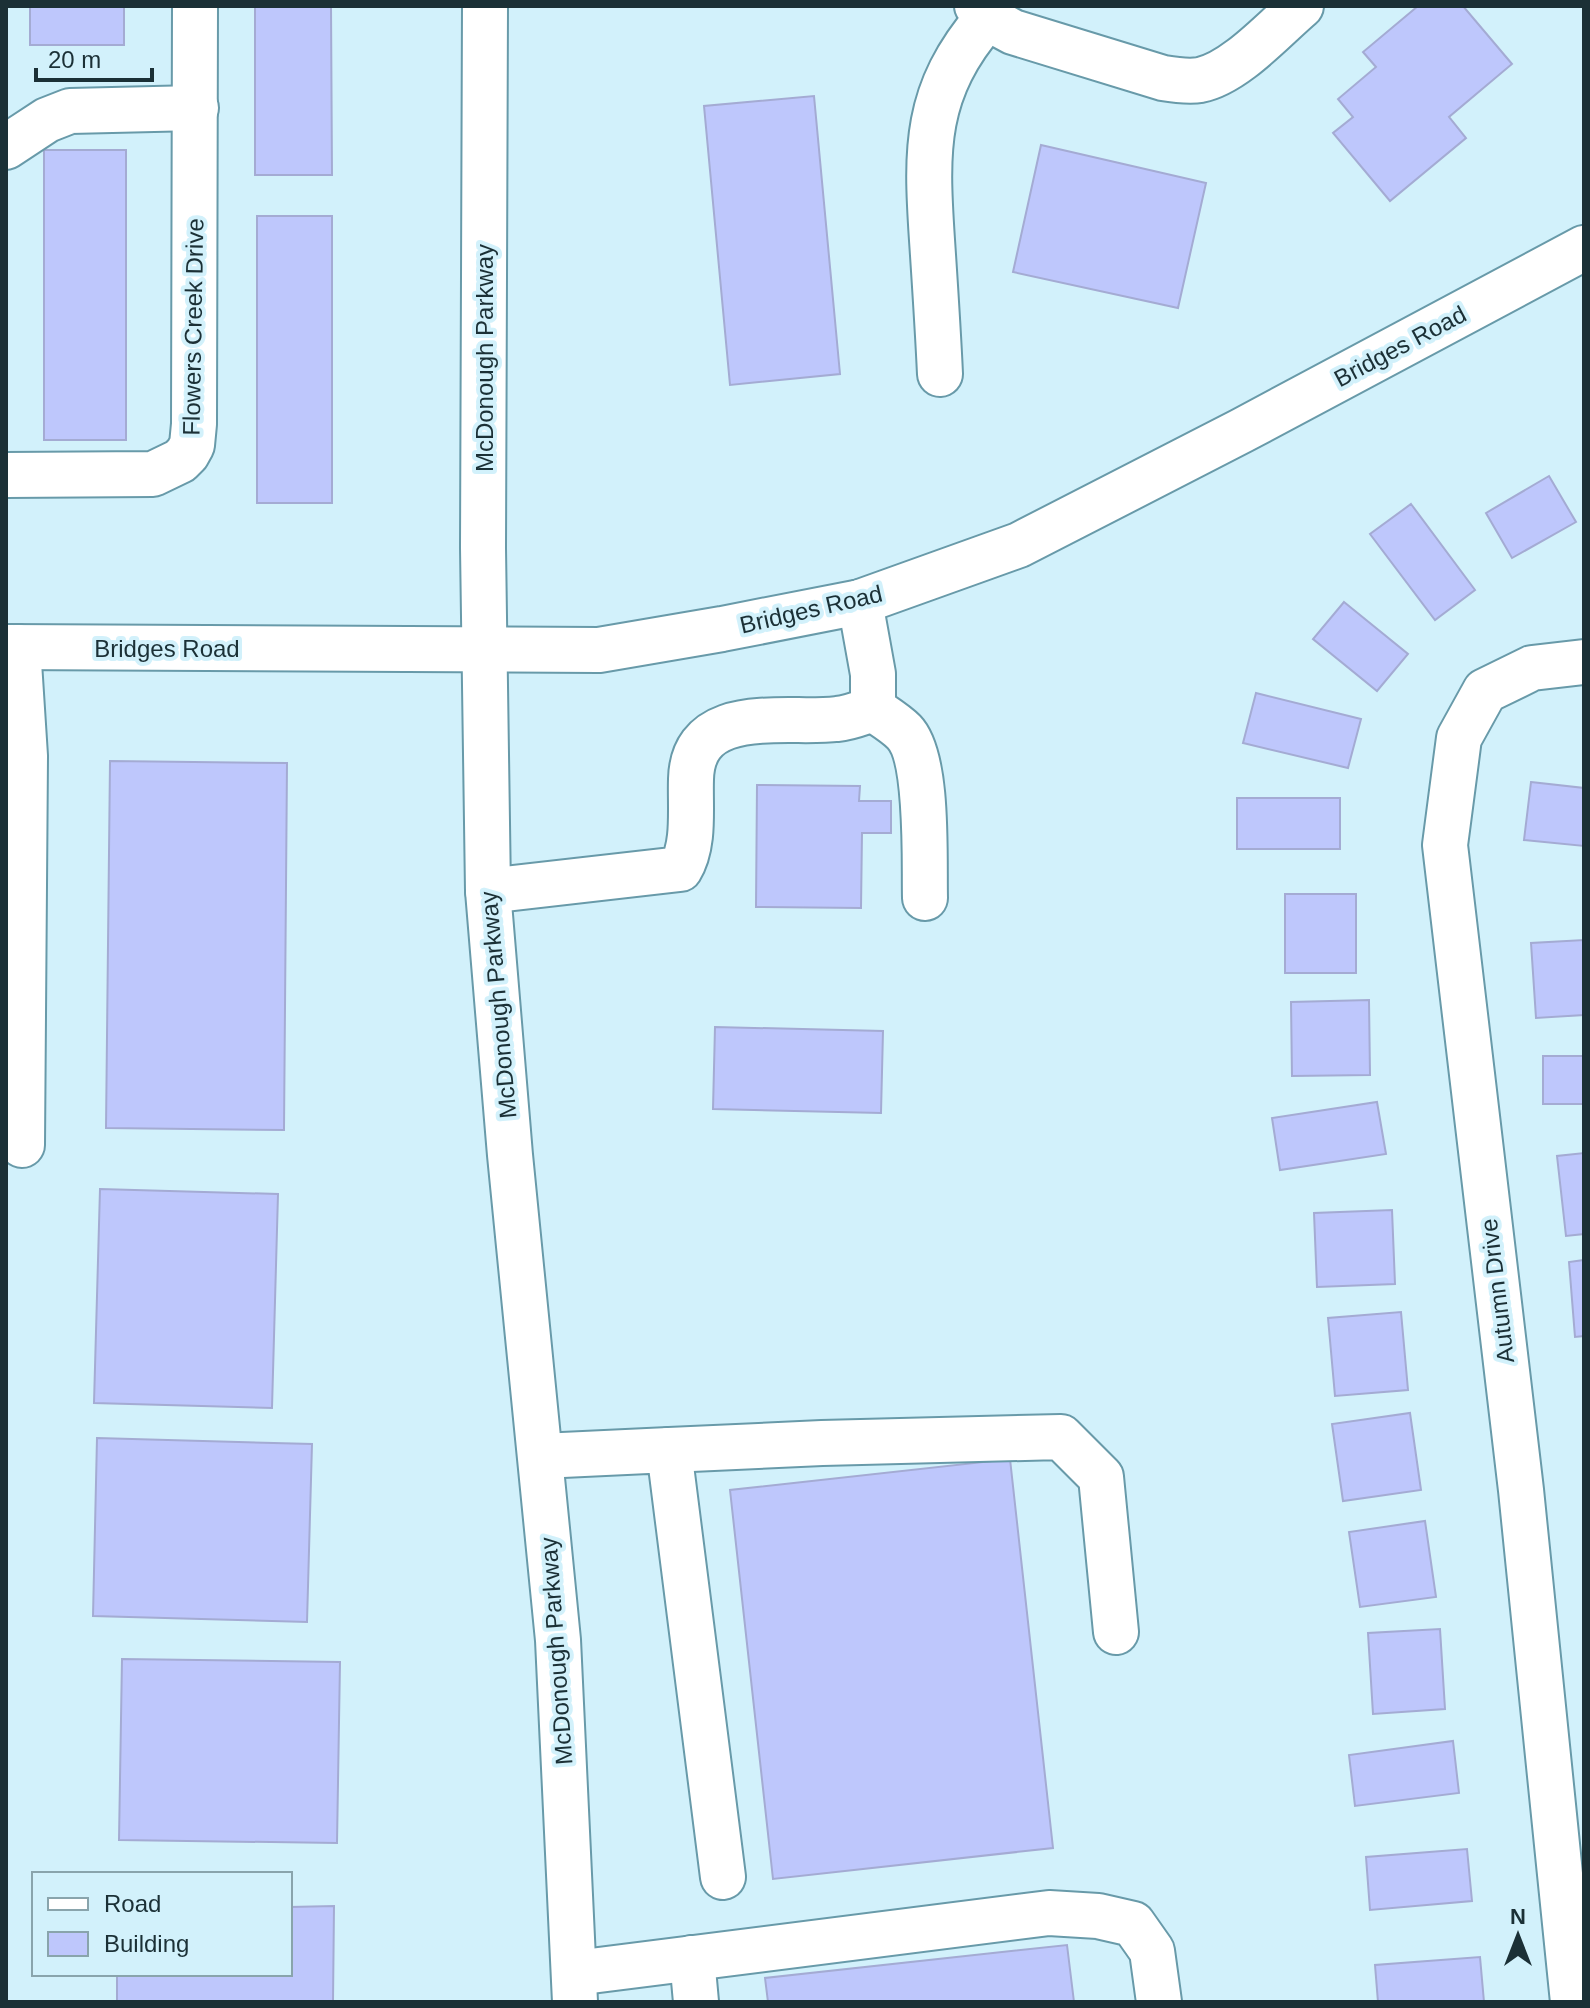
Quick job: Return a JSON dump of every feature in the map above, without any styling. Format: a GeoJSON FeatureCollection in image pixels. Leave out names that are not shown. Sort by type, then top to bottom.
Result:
{"type":"FeatureCollection","features":[{"type":"Feature","properties":{"kind":"street","name":"Flowers Creek Drive"},"geometry":{"type":"LineString","coordinates":[[6,475],[153,474],[180,461],[192,445],[195,6]]}},
{"type":"Feature","properties":{"kind":"street","name":"McDonough Parkway"},"geometry":{"type":"LineString","coordinates":[[485,6],[484,650],[488,891],[510,1155],[558,1640],[575,1988]]}},
{"type":"Feature","properties":{"kind":"street"},"geometry":{"type":"LineString","coordinates":[[940,374],[928,176],[930,141],[933,118],[953,63],[982,12],[1013,32],[1163,78],[1200,80],[1221,72],[1240,59],[1301,6]]}},
{"type":"Feature","properties":{"kind":"street"},"geometry":{"type":"LineString","coordinates":[[6,147],[47,120],[70,111],[196,108]]}},
{"type":"Feature","properties":{"kind":"street","name":"Bridges Road"},"geometry":{"type":"LineString","coordinates":[[12,647],[599,650],[860,602],[1019,545],[1584,248]]}},
{"type":"Feature","properties":{"kind":"street"},"geometry":{"type":"LineString","coordinates":[[860,602],[873,674],[873,709]]}},
{"type":"Feature","properties":{"kind":"street"},"geometry":{"type":"LineString","coordinates":[[12,647],[25,756],[22,1145]]}},
{"type":"Feature","properties":{"kind":"street","name":"Autumn Drive"},"geometry":{"type":"LineString","coordinates":[[1573,2002],[1569,1822],[1521,1490],[1445,845],[1459,738],[1485,691],[1532,668],[1584,662]]}},
{"type":"Feature","properties":{"kind":"street"},"geometry":{"type":"LineString","coordinates":[[488,891],[680,869],[688,856],[691,768],[698,749],[715,732],[740,722],[839,719],[873,709]]}},
{"type":"Feature","properties":{"kind":"street"},"geometry":{"type":"LineString","coordinates":[[873,709],[905,733],[916,754],[920,776],[925,898]]}},
{"type":"Feature","properties":{"kind":"street"},"geometry":{"type":"LineString","coordinates":[[541,1456],[822,1443],[1061,1437],[1101,1477],[1116,1632]]}},
{"type":"Feature","properties":{"kind":"street"},"geometry":{"type":"LineString","coordinates":[[669,1450],[723,1877]]}},
{"type":"Feature","properties":{"kind":"street"},"geometry":{"type":"LineString","coordinates":[[575,1988],[692,1958],[1049,1913],[1098,1916],[1133,1924],[1152,1951],[1159,2002]]}},
{"type":"Feature","properties":{"kind":"street"},"geometry":{"type":"LineString","coordinates":[[692,1958],[696,2002]]}},
{"type":"Feature","properties":{"kind":"building"},"geometry":{"type":"Polygon","coordinates":[[[30,6],[124,6],[124,45],[30,45],[30,6]]]}},
{"type":"Feature","properties":{"kind":"building"},"geometry":{"type":"Polygon","coordinates":[[[255,6],[331,6],[332,175],[255,175],[255,6]]]}},
{"type":"Feature","properties":{"kind":"building"},"geometry":{"type":"Polygon","coordinates":[[[1418,6],[1463,6],[1512,64],[1449,117],[1466,138],[1390,201],[1333,133],[1353,117],[1338,99],[1376,67],[1363,52],[1418,6]]]}},
{"type":"Feature","properties":{"kind":"building"},"geometry":{"type":"Polygon","coordinates":[[[814,96],[840,374],[730,385],[704,106],[814,96]]]}},
{"type":"Feature","properties":{"kind":"building"},"geometry":{"type":"Polygon","coordinates":[[[1041,145],[1206,183],[1178,308],[1013,272],[1041,145]]]}},
{"type":"Feature","properties":{"kind":"building"},"geometry":{"type":"Polygon","coordinates":[[[44,150],[126,150],[126,440],[44,440],[44,150]]]}},
{"type":"Feature","properties":{"kind":"building"},"geometry":{"type":"Polygon","coordinates":[[[257,216],[332,216],[332,503],[257,503],[257,216]]]}},
{"type":"Feature","properties":{"kind":"building"},"geometry":{"type":"Polygon","coordinates":[[[1549,476],[1576,522],[1512,558],[1486,513],[1549,476]]]}},
{"type":"Feature","properties":{"kind":"building"},"geometry":{"type":"Polygon","coordinates":[[[1411,504],[1475,590],[1435,620],[1370,534],[1411,504]]]}},
{"type":"Feature","properties":{"kind":"building"},"geometry":{"type":"Polygon","coordinates":[[[1344,602],[1408,654],[1377,691],[1313,639],[1344,602]]]}},
{"type":"Feature","properties":{"kind":"building"},"geometry":{"type":"Polygon","coordinates":[[[1256,693],[1361,719],[1348,768],[1243,743],[1256,693]]]}},
{"type":"Feature","properties":{"kind":"building"},"geometry":{"type":"Polygon","coordinates":[[[110,761],[287,763],[284,1130],[106,1128],[110,761]]]}},
{"type":"Feature","properties":{"kind":"building"},"geometry":{"type":"Polygon","coordinates":[[[1531,782],[1584,788],[1584,846],[1524,840],[1531,782]]]}},
{"type":"Feature","properties":{"kind":"building"},"geometry":{"type":"Polygon","coordinates":[[[757,785],[860,786],[859,801],[891,801],[891,833],[862,833],[861,908],[756,907],[757,785]]]}},
{"type":"Feature","properties":{"kind":"building"},"geometry":{"type":"Polygon","coordinates":[[[1237,798],[1340,798],[1340,849],[1237,849],[1237,798]]]}},
{"type":"Feature","properties":{"kind":"building"},"geometry":{"type":"Polygon","coordinates":[[[1285,894],[1356,894],[1356,973],[1285,973],[1285,894]]]}},
{"type":"Feature","properties":{"kind":"building"},"geometry":{"type":"Polygon","coordinates":[[[1584,940],[1584,1015],[1536,1018],[1531,943],[1584,940]]]}},
{"type":"Feature","properties":{"kind":"building"},"geometry":{"type":"Polygon","coordinates":[[[1369,1000],[1370,1075],[1292,1076],[1291,1002],[1369,1000]]]}},
{"type":"Feature","properties":{"kind":"building"},"geometry":{"type":"Polygon","coordinates":[[[715,1027],[883,1031],[881,1113],[713,1109],[715,1027]]]}},
{"type":"Feature","properties":{"kind":"building"},"geometry":{"type":"Polygon","coordinates":[[[1543,1056],[1584,1056],[1584,1104],[1543,1104],[1543,1056]]]}},
{"type":"Feature","properties":{"kind":"building"},"geometry":{"type":"Polygon","coordinates":[[[1377,1102],[1386,1154],[1280,1170],[1272,1118],[1377,1102]]]}},
{"type":"Feature","properties":{"kind":"building"},"geometry":{"type":"Polygon","coordinates":[[[1584,1153],[1584,1234],[1566,1236],[1557,1156],[1584,1153]]]}},
{"type":"Feature","properties":{"kind":"building"},"geometry":{"type":"Polygon","coordinates":[[[100,1189],[278,1194],[272,1408],[94,1403],[100,1189]]]}},
{"type":"Feature","properties":{"kind":"building"},"geometry":{"type":"Polygon","coordinates":[[[1392,1210],[1395,1284],[1317,1287],[1314,1213],[1392,1210]]]}},
{"type":"Feature","properties":{"kind":"building"},"geometry":{"type":"Polygon","coordinates":[[[1584,1260],[1584,1336],[1575,1337],[1569,1262],[1584,1260]]]}},
{"type":"Feature","properties":{"kind":"building"},"geometry":{"type":"Polygon","coordinates":[[[1401,1312],[1408,1390],[1335,1396],[1328,1318],[1401,1312]]]}},
{"type":"Feature","properties":{"kind":"building"},"geometry":{"type":"Polygon","coordinates":[[[1410,1413],[1421,1490],[1343,1501],[1332,1424],[1410,1413]]]}},
{"type":"Feature","properties":{"kind":"building"},"geometry":{"type":"Polygon","coordinates":[[[97,1438],[312,1444],[307,1622],[93,1616],[97,1438]]]}},
{"type":"Feature","properties":{"kind":"building"},"geometry":{"type":"Polygon","coordinates":[[[1010,1459],[1053,1848],[773,1879],[730,1490],[1010,1459]]]}},
{"type":"Feature","properties":{"kind":"building"},"geometry":{"type":"Polygon","coordinates":[[[1425,1521],[1436,1597],[1360,1607],[1349,1532],[1425,1521]]]}},
{"type":"Feature","properties":{"kind":"building"},"geometry":{"type":"Polygon","coordinates":[[[1440,1629],[1445,1709],[1373,1714],[1368,1633],[1440,1629]]]}},
{"type":"Feature","properties":{"kind":"building"},"geometry":{"type":"Polygon","coordinates":[[[122,1659],[340,1662],[337,1843],[119,1840],[122,1659]]]}},
{"type":"Feature","properties":{"kind":"building"},"geometry":{"type":"Polygon","coordinates":[[[1453,1741],[1459,1793],[1355,1806],[1349,1755],[1453,1741]]]}},
{"type":"Feature","properties":{"kind":"building"},"geometry":{"type":"Polygon","coordinates":[[[1467,1849],[1472,1901],[1370,1910],[1366,1857],[1467,1849]]]}},
{"type":"Feature","properties":{"kind":"building"},"geometry":{"type":"Polygon","coordinates":[[[334,1906],[333,2002],[117,2002],[117,1976],[292,1976],[292,1907],[334,1906]]]}},
{"type":"Feature","properties":{"kind":"building"},"geometry":{"type":"Polygon","coordinates":[[[1067,1945],[1074,2002],[768,2002],[765,1978],[1067,1945]]]}},
{"type":"Feature","properties":{"kind":"building"},"geometry":{"type":"Polygon","coordinates":[[[1480,1957],[1484,2002],[1378,2002],[1375,1965],[1480,1957]]]}}]}
